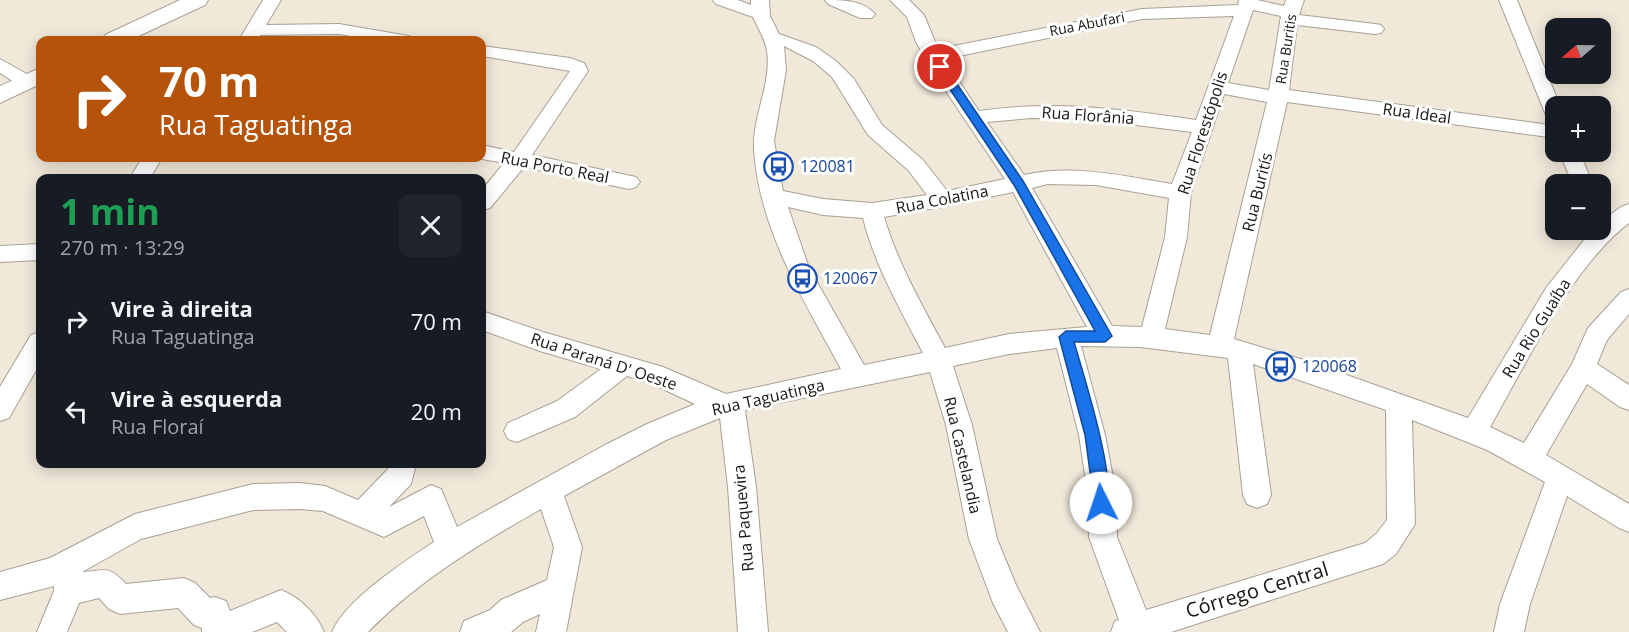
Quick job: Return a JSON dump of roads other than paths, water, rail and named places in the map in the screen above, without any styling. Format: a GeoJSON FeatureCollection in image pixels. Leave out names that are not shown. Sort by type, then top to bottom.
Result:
{"type":"FeatureCollection","features":[{"type":"Feature","properties":{"kind":"main road"},"geometry":{"type":"LineString","coordinates":[[121,36],[188,1]]}},
{"type":"Feature","properties":{"kind":"main road"},"geometry":{"type":"LineString","coordinates":[[0,95],[34,79]]}},
{"type":"Feature","properties":{"kind":"street"},"geometry":{"type":"LineString","coordinates":[[252,35],[272,0]]}},
{"type":"Feature","properties":{"kind":"street"},"geometry":{"type":"LineString","coordinates":[[722,0],[759,6],[773,38],[777,63],[766,118],[764,143],[774,197],[788,246],[802,277],[858,377]]}},
{"type":"Feature","properties":{"kind":"street"},"geometry":{"type":"LineString","coordinates":[[834,0],[866,14]]}},
{"type":"Feature","properties":{"kind":"street"},"geometry":{"type":"LineString","coordinates":[[899,0],[915,15],[933,56],[1019,184],[1105,336]]}},
{"type":"Feature","properties":{"kind":"street"},"geometry":{"type":"LineString","coordinates":[[1508,0],[1546,96]]}},
{"type":"Feature","properties":{"kind":"street","name":"Rua Abufari"},"geometry":{"type":"LineString","coordinates":[[933,56],[1142,14],[1246,5],[1291,10],[1375,29]]}},
{"type":"Feature","properties":{"kind":"street","name":"Rua Florestópolis"},"geometry":{"type":"LineString","coordinates":[[1151,338],[1176,237],[1180,193],[1246,5]]}},
{"type":"Feature","properties":{"kind":"street","name":"Rua Buritis"},"geometry":{"type":"LineString","coordinates":[[1279,96],[1291,10]]}},
{"type":"Feature","properties":{"kind":"street"},"geometry":{"type":"LineString","coordinates":[[252,35],[321,29],[352,36]]}},
{"type":"Feature","properties":{"kind":"street"},"geometry":{"type":"LineString","coordinates":[[773,38],[793,42],[812,51],[838,72],[853,92],[872,126],[911,160],[942,200]]}},
{"type":"Feature","properties":{"kind":"street"},"geometry":{"type":"LineString","coordinates":[[486,52],[577,67],[577,77],[518,161],[486,198]]}},
{"type":"Feature","properties":{"kind":"street"},"geometry":{"type":"LineString","coordinates":[[0,65],[34,79]]}},
{"type":"Feature","properties":{"kind":"street"},"geometry":{"type":"LineString","coordinates":[[1217,87],[1279,96]]}},
{"type":"Feature","properties":{"kind":"street","name":"Rua Ideal"},"geometry":{"type":"LineString","coordinates":[[1279,96],[1545,131]]}},
{"type":"Feature","properties":{"kind":"street","name":"Rua Buritís"},"geometry":{"type":"LineString","coordinates":[[1229,348],[1279,96]]}},
{"type":"Feature","properties":{"kind":"street","name":"Rua Florânia"},"geometry":{"type":"LineString","coordinates":[[974,118],[996,113],[1064,111],[1202,127]]}},
{"type":"Feature","properties":{"kind":"street","name":"Rua Porto Real"},"geometry":{"type":"LineString","coordinates":[[486,153],[629,182]]}},
{"type":"Feature","properties":{"kind":"street","name":"Rua Colatina"},"geometry":{"type":"LineString","coordinates":[[774,197],[823,207],[872,211],[942,200],[1048,177],[1096,178],[1180,193]]}},
{"type":"Feature","properties":{"kind":"street","name":"Rua Castelandia"},"geometry":{"type":"LineString","coordinates":[[872,211],[882,248],[939,360],[959,425],[983,539],[1004,593],[1025,632]]}},
{"type":"Feature","properties":{"kind":"street","name":"Rua Rio Guaíba"},"geometry":{"type":"LineString","coordinates":[[1611,223],[1629,212]]}},
{"type":"Feature","properties":{"kind":"street","name":"Rua Rio Guaíba"},"geometry":{"type":"LineString","coordinates":[[1473,433],[1554,294],[1594,240]]}},
{"type":"Feature","properties":{"kind":"street"},"geometry":{"type":"LineString","coordinates":[[0,254],[36,252]]}},
{"type":"Feature","properties":{"kind":"street"},"geometry":{"type":"LineString","coordinates":[[1529,459],[1583,368],[1597,335],[1629,298]]}},
{"type":"Feature","properties":{"kind":"street","name":"Rua Paraná D' Oeste"},"geometry":{"type":"LineString","coordinates":[[486,322],[512,332],[654,374],[728,404]]}},
{"type":"Feature","properties":{"kind":"street"},"geometry":{"type":"LineString","coordinates":[[1066,337],[1092,435],[1101,488],[1103,537],[1131,630]]}},
{"type":"Feature","properties":{"kind":"street","name":"Rua Taguatinga"},"geometry":{"type":"LineString","coordinates":[[347,632],[418,568],[548,490],[674,423],[728,404],[1008,344],[1066,337],[1151,338],[1229,348],[1399,405],[1473,433],[1529,459],[1629,519]]}},
{"type":"Feature","properties":{"kind":"street"},"geometry":{"type":"LineString","coordinates":[[1229,348],[1257,495]]}},
{"type":"Feature","properties":{"kind":"street"},"geometry":{"type":"LineString","coordinates":[[0,410],[36,349]]}},
{"type":"Feature","properties":{"kind":"street"},"geometry":{"type":"LineString","coordinates":[[517,431],[566,409],[624,365]]}},
{"type":"Feature","properties":{"kind":"street"},"geometry":{"type":"LineString","coordinates":[[1583,368],[1629,399]]}},
{"type":"Feature","properties":{"kind":"street","name":"Rua Paquevira"},"geometry":{"type":"LineString","coordinates":[[728,404],[742,487],[753,632]]}},
{"type":"Feature","properties":{"kind":"street","name":"Córrego Central"},"geometry":{"type":"LineString","coordinates":[[1131,630],[1373,554],[1386,544],[1401,524],[1399,405]]}},
{"type":"Feature","properties":{"kind":"street"},"geometry":{"type":"LineString","coordinates":[[362,515],[401,475],[402,468]]}},
{"type":"Feature","properties":{"kind":"street"},"geometry":{"type":"LineString","coordinates":[[1509,632],[1515,604],[1560,477]]}},
{"type":"Feature","properties":{"kind":"street"},"geometry":{"type":"LineString","coordinates":[[548,490],[568,547],[551,632]]}},
{"type":"Feature","properties":{"kind":"street"},"geometry":{"type":"LineString","coordinates":[[52,632],[68,578],[135,527],[253,497],[300,496],[325,499],[384,524],[431,498],[451,547]]}},
{"type":"Feature","properties":{"kind":"street"},"geometry":{"type":"LineString","coordinates":[[0,586],[56,571],[68,578],[104,582],[120,599],[184,594],[205,614],[215,612],[218,631],[281,605],[309,632]]}},
{"type":"Feature","properties":{"kind":"street"},"geometry":{"type":"LineString","coordinates":[[475,632],[501,621],[512,611],[561,588]]}},
{"type":"Feature","properties":{"kind":"place","name":"120081"},"geometry":{"type":"Point","coordinates":[779,166]}},
{"type":"Feature","properties":{"kind":"place","name":"120067"},"geometry":{"type":"Point","coordinates":[802,278]}},
{"type":"Feature","properties":{"kind":"place","name":"120068"},"geometry":{"type":"Point","coordinates":[1281,366]}}]}
